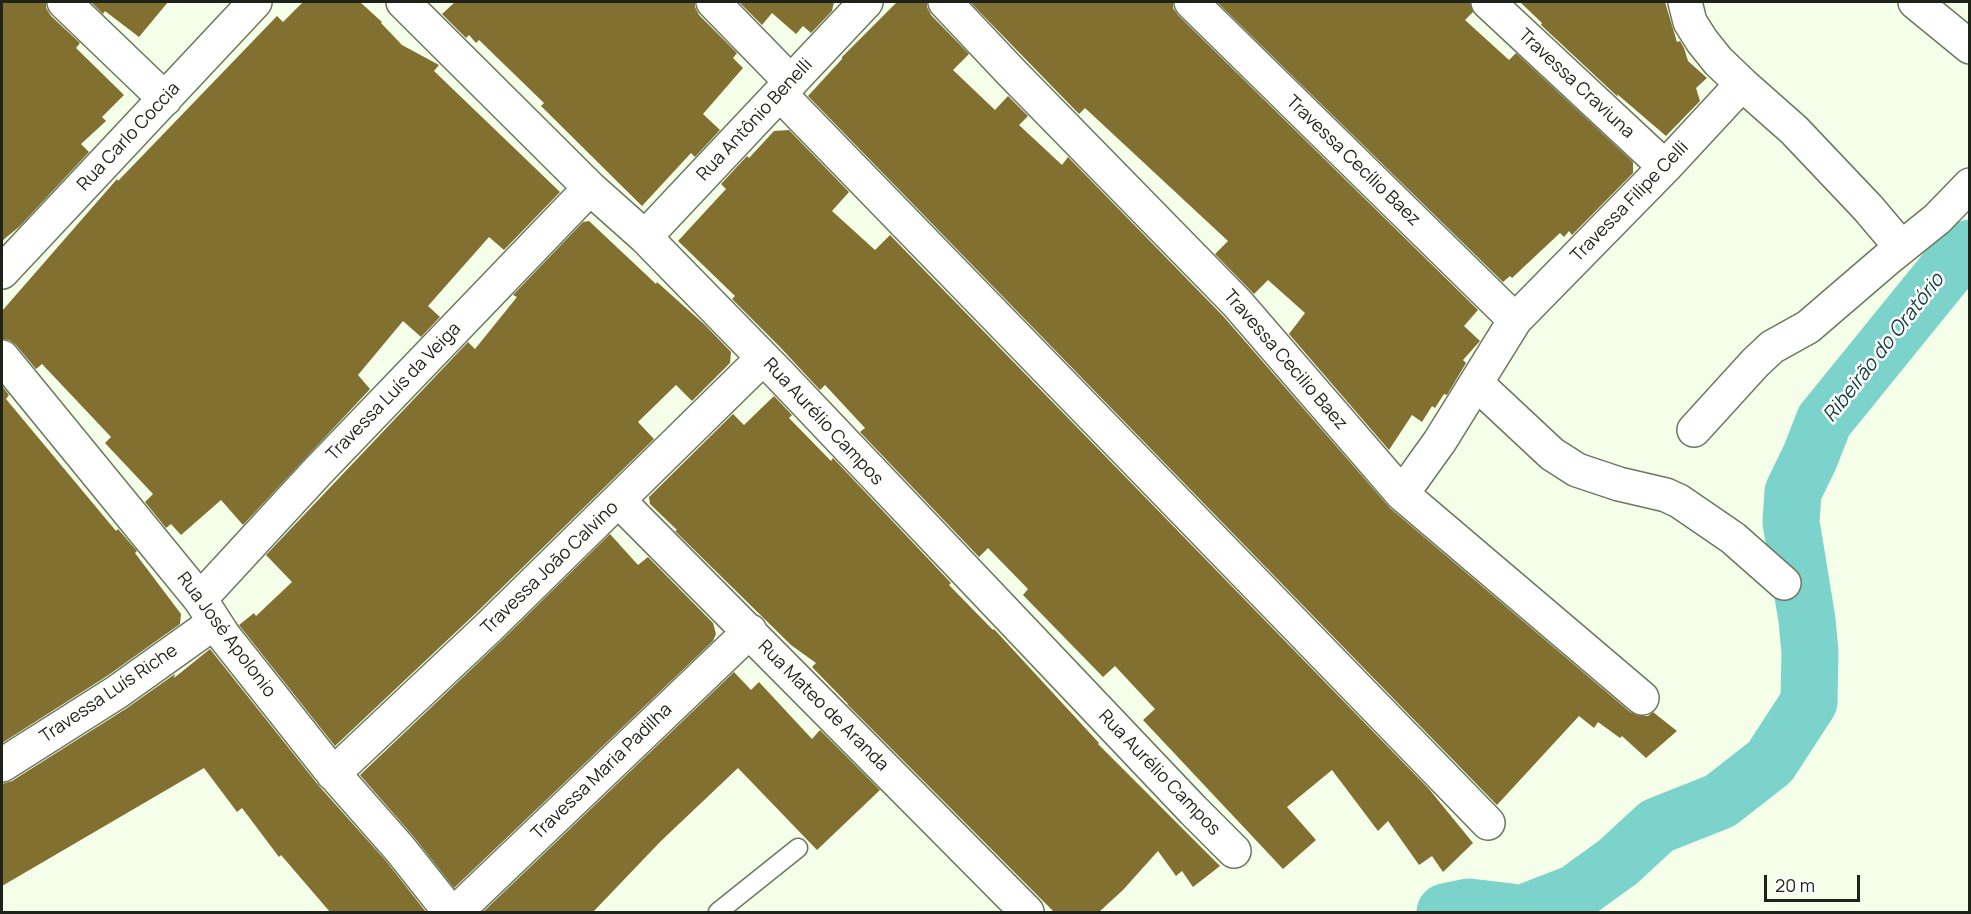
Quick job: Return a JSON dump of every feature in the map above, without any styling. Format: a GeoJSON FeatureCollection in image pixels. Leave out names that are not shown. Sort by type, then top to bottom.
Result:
{"type":"FeatureCollection","features":[{"type":"Feature","properties":{"kind":"street"},"geometry":{"type":"LineString","coordinates":[[64,2],[165,99]]}},
{"type":"Feature","properties":{"kind":"street","name":"Rua Carlo Coccia"},"geometry":{"type":"LineString","coordinates":[[2,272],[255,2]]}},
{"type":"Feature","properties":{"kind":"street","name":"Rua Aurélio Campos"},"geometry":{"type":"LineString","coordinates":[[403,2],[590,188],[645,237],[1234,851]]}},
{"type":"Feature","properties":{"kind":"street"},"geometry":{"type":"LineString","coordinates":[[713,2],[786,88],[1488,823]]}},
{"type":"Feature","properties":{"kind":"street","name":"Rua Antônio Benelli"},"geometry":{"type":"LineString","coordinates":[[645,237],[866,2]]}},
{"type":"Feature","properties":{"kind":"street","name":"Travessa Cecilio Baez"},"geometry":{"type":"LineString","coordinates":[[945,2],[1238,303],[1402,494],[1642,698]]}},
{"type":"Feature","properties":{"kind":"street","name":"Travessa Cecílio Baez"},"geometry":{"type":"LineString","coordinates":[[1191,2],[1515,320]]}},
{"type":"Feature","properties":{"kind":"street","name":"Travessa Craviuna"},"geometry":{"type":"LineString","coordinates":[[1488,2],[1665,167]]}},
{"type":"Feature","properties":{"kind":"street"},"geometry":{"type":"LineString","coordinates":[[1685,2],[1690,22],[1718,61],[1794,130],[1868,208],[1901,248]]}},
{"type":"Feature","properties":{"kind":"street"},"geometry":{"type":"LineString","coordinates":[[1915,2],[1970,46]]}},
{"type":"Feature","properties":{"kind":"street","name":"Travessa Filipe Celli"},"geometry":{"type":"LineString","coordinates":[[1402,494],[1440,441],[1515,320],[1665,167],[1752,93]]}},
{"type":"Feature","properties":{"kind":"street"},"geometry":{"type":"LineString","coordinates":[[1694,430],[1772,347],[1808,327],[1937,219],[1970,184]]}},
{"type":"Feature","properties":{"kind":"street","name":"Travessa Luís da Veiga"},"geometry":{"type":"LineString","coordinates":[[208,611],[318,471],[590,188]]}},
{"type":"Feature","properties":{"kind":"street","name":"Rua José Apolonio"},"geometry":{"type":"LineString","coordinates":[[2,357],[208,611],[333,774],[400,849],[450,912]]}},
{"type":"Feature","properties":{"kind":"street","name":"Travessa João Calvino"},"geometry":{"type":"LineString","coordinates":[[333,774],[489,627],[763,358]]}},
{"type":"Feature","properties":{"kind":"street"},"geometry":{"type":"LineString","coordinates":[[1476,382],[1552,454],[1577,470],[1620,484],[1666,495],[1679,501],[1740,544],[1784,583]]}},
{"type":"Feature","properties":{"kind":"street","name":"Rua Mateo de Aranda"},"geometry":{"type":"LineString","coordinates":[[619,501],[1027,912]]}},
{"type":"Feature","properties":{"kind":"street","name":"Travessa Luís Riche"},"geometry":{"type":"LineString","coordinates":[[2,765],[117,692],[208,611]]}},
{"type":"Feature","properties":{"kind":"street","name":"Travessa Maria Padilha"},"geometry":{"type":"LineString","coordinates":[[456,912],[750,631]]}},
{"type":"Feature","properties":{"kind":"lane"},"geometry":{"type":"LineString","coordinates":[[718,912],[798,848]]}},
{"type":"Feature","properties":{"kind":"building"},"geometry":{"type":"Polygon","coordinates":[[[2,2],[46,2],[46,8],[51,16],[80,43],[76,48],[124,95],[102,117],[106,121],[81,144],[89,152],[20,226],[2,241],[2,2]]]}},
{"type":"Feature","properties":{"kind":"building"},"geometry":{"type":"Polygon","coordinates":[[[91,2],[168,2],[139,37],[105,11],[103,14],[91,2]]]}},
{"type":"Feature","properties":{"kind":"building"},"geometry":{"type":"Polygon","coordinates":[[[303,2],[360,2],[402,45],[439,65],[434,71],[560,192],[504,250],[489,237],[428,306],[440,317],[421,337],[403,321],[358,375],[370,389],[243,525],[221,500],[181,535],[171,524],[166,528],[145,502],[153,494],[105,443],[111,437],[42,364],[36,369],[16,345],[9,340],[2,339],[2,311],[117,179],[118,181],[277,16],[283,22],[303,2]]]}},
{"type":"Feature","properties":{"kind":"building"},"geometry":{"type":"Polygon","coordinates":[[[455,2],[695,2],[699,15],[737,53],[733,58],[743,68],[703,114],[720,130],[695,157],[691,153],[642,206],[541,106],[544,103],[479,40],[476,43],[469,35],[466,38],[442,14],[455,2]]]}},
{"type":"Feature","properties":{"kind":"building"},"geometry":{"type":"Polygon","coordinates":[[[739,2],[834,2],[832,11],[811,33],[803,26],[796,34],[772,13],[762,25],[739,2]]]}},
{"type":"Feature","properties":{"kind":"building"},"geometry":{"type":"Polygon","coordinates":[[[897,2],[927,2],[931,15],[969,54],[953,70],[995,110],[1008,96],[1028,116],[1019,125],[1062,165],[1068,157],[1223,316],[1390,508],[1630,712],[1639,716],[1648,716],[1653,712],[1677,731],[1646,758],[1622,736],[1620,738],[1598,722],[1594,728],[1579,716],[1497,805],[808,96],[842,57],[897,2]]]}},
{"type":"Feature","properties":{"kind":"building"},"geometry":{"type":"Polygon","coordinates":[[[970,2],[1173,2],[1173,8],[1178,15],[1478,310],[1464,326],[1480,341],[1463,360],[1466,363],[1447,395],[1444,394],[1435,408],[1432,406],[1422,422],[1412,415],[1389,450],[1289,334],[1305,313],[1268,280],[1254,294],[1215,254],[1228,241],[1085,108],[1079,114],[970,2]]]}},
{"type":"Feature","properties":{"kind":"building"},"geometry":{"type":"Polygon","coordinates":[[[1217,2],[1470,2],[1473,12],[1465,20],[1509,60],[1516,53],[1633,162],[1633,173],[1572,235],[1569,231],[1564,237],[1560,233],[1512,278],[1510,276],[1503,282],[1217,2]]]}},
{"type":"Feature","properties":{"kind":"building"},"geometry":{"type":"Polygon","coordinates":[[[1520,2],[1665,2],[1677,42],[1680,41],[1688,61],[1707,78],[1696,88],[1700,101],[1666,136],[1617,94],[1618,97],[1541,25],[1542,23],[1520,2]]]}},
{"type":"Feature","properties":{"kind":"building"},"geometry":{"type":"Polygon","coordinates":[[[789,130],[849,192],[832,211],[875,250],[890,235],[1429,789],[1473,843],[1443,872],[1432,856],[1419,865],[1388,821],[1378,831],[1332,770],[1287,807],[1316,840],[1283,869],[1143,720],[1155,709],[1115,666],[1103,677],[1023,595],[1028,589],[988,548],[979,557],[860,432],[865,428],[825,385],[820,390],[732,299],[735,296],[678,241],[726,189],[721,184],[747,156],[749,158],[774,131],[789,130]]]}},
{"type":"Feature","properties":{"kind":"building"},"geometry":{"type":"Polygon","coordinates":[[[589,221],[656,284],[657,282],[705,325],[731,352],[730,363],[692,401],[676,385],[638,422],[654,439],[476,613],[335,746],[239,625],[254,613],[256,616],[292,582],[266,555],[468,342],[475,349],[517,297],[513,295],[583,222],[589,221]]]}},
{"type":"Feature","properties":{"kind":"building"},"geometry":{"type":"Polygon","coordinates":[[[2,386],[9,395],[6,399],[116,531],[118,529],[137,551],[135,553],[181,614],[180,624],[107,676],[2,743],[2,386]]]}},
{"type":"Feature","properties":{"kind":"building"},"geometry":{"type":"Polygon","coordinates":[[[774,396],[792,415],[789,418],[831,461],[833,458],[951,583],[949,585],[994,629],[1098,744],[1220,866],[1193,887],[1182,871],[1176,876],[1158,851],[1123,890],[1099,912],[1054,912],[847,704],[812,667],[816,663],[791,645],[675,531],[677,530],[650,504],[649,497],[733,414],[744,425],[774,396]]]}},
{"type":"Feature","properties":{"kind":"building"},"geometry":{"type":"Polygon","coordinates":[[[610,534],[638,565],[648,557],[713,623],[716,634],[713,641],[454,888],[414,837],[360,775],[610,534]]]}},
{"type":"Feature","properties":{"kind":"building"},"geometry":{"type":"Polygon","coordinates":[[[210,649],[319,786],[386,861],[426,912],[330,912],[281,855],[279,857],[242,808],[237,812],[204,768],[2,886],[2,784],[12,781],[127,708],[175,674],[174,678],[210,649]]]}},
{"type":"Feature","properties":{"kind":"building"},"geometry":{"type":"Polygon","coordinates":[[[734,672],[751,690],[759,682],[812,739],[820,730],[880,790],[817,850],[738,768],[661,841],[593,912],[483,912],[734,672]]]}},
{"type":"Feature","properties":{"kind":"waterway","name":"Ribeirão do Oratório"},"geometry":{"type":"LineString","coordinates":[[1526,912],[1575,893],[1618,862],[1657,826],[1720,801],[1770,762],[1809,702],[1810,652],[1791,522],[1793,492],[1824,421],[1949,267],[1970,248]]}},
{"type":"Feature","properties":{"kind":"waterway","name":"Ribeirão do Oratório"},"geometry":{"type":"LineString","coordinates":[[1445,912],[1469,907],[1512,912]]}}]}
